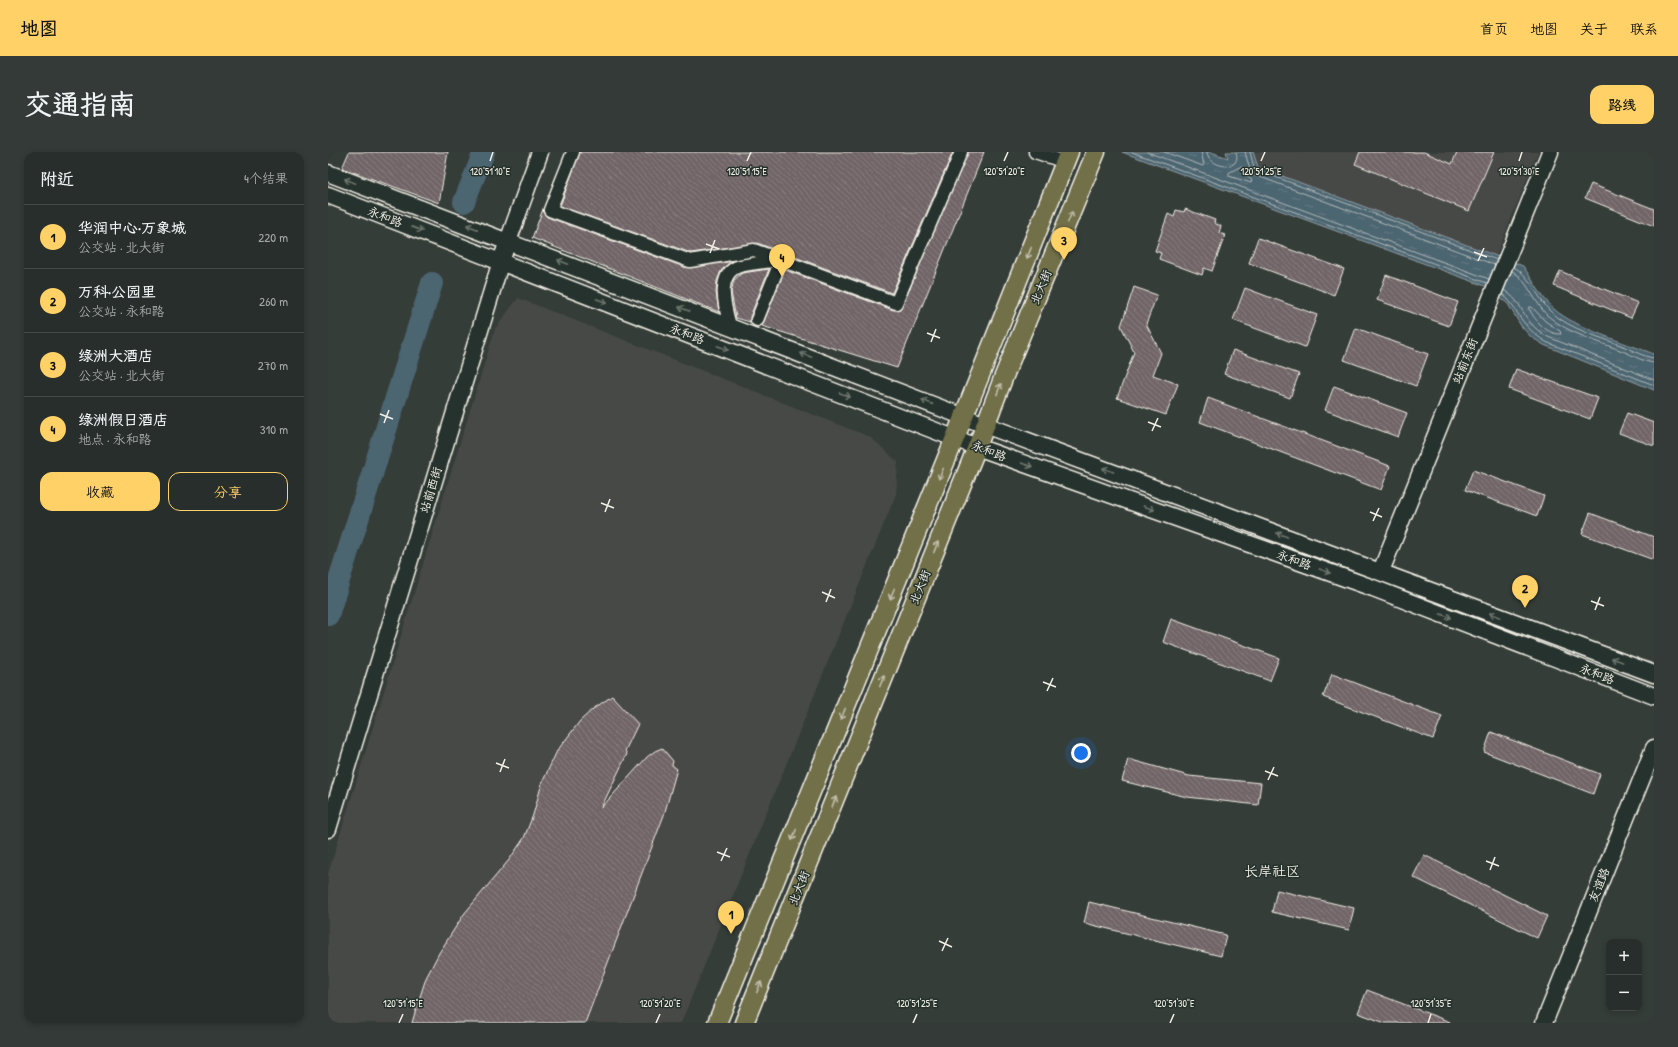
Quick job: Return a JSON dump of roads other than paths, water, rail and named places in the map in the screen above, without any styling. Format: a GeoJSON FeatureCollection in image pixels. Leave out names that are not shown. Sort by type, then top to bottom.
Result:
{"type":"FeatureCollection","features":[{"type":"Feature","properties":{"kind":"main road","name":"站前西街"},"geometry":{"type":"LineString","coordinates":[[328,829],[501,261],[540,152]]}},
{"type":"Feature","properties":{"kind":"main road","name":"北大街"},"geometry":{"type":"LineString","coordinates":[[744,1023],[1096,152]]}},
{"type":"Feature","properties":{"kind":"main road","name":"站前东街"},"geometry":{"type":"LineString","coordinates":[[1381,571],[1550,152]]}},
{"type":"Feature","properties":{"kind":"main road","name":"北大街"},"geometry":{"type":"LineString","coordinates":[[717,1023],[955,438],[1067,157]]}},
{"type":"Feature","properties":{"kind":"main road","name":"永和路"},"geometry":{"type":"LineString","coordinates":[[328,172],[985,425],[1381,571],[1654,674]]}},
{"type":"Feature","properties":{"kind":"main road","name":"永和路"},"geometry":{"type":"LineString","coordinates":[[328,195],[977,447],[1373,588],[1654,696]]}},
{"type":"Feature","properties":{"kind":"main road","name":"友谊路"},"geometry":{"type":"LineString","coordinates":[[1544,1023],[1654,748]]}},
{"type":"Feature","properties":{"kind":"street"},"geometry":{"type":"LineString","coordinates":[[573,152],[550,210],[690,261],[754,250],[896,303],[960,152]]}},
{"type":"Feature","properties":{"kind":"street"},"geometry":{"type":"LineString","coordinates":[[1036,152],[1067,157]]}},
{"type":"Feature","properties":{"kind":"street"},"geometry":{"type":"LineString","coordinates":[[756,320],[781,260]]}},
{"type":"Feature","properties":{"kind":"street"},"geometry":{"type":"LineString","coordinates":[[730,326],[723,289],[729,272],[739,266],[781,260]]}},
{"type":"Feature","properties":{"kind":"water"},"geometry":{"type":"Polygon","coordinates":[[[1122,152],[1211,152],[1228,158],[1226,152],[1253,152],[1258,167],[1523,266],[1545,299],[1563,316],[1587,329],[1654,354],[1654,390],[1544,345],[1531,337],[1521,326],[1508,304],[1485,286],[1122,152]]]}},
{"type":"Feature","properties":{"kind":"waterway"},"geometry":{"type":"LineString","coordinates":[[464,202],[484,152]]}},
{"type":"Feature","properties":{"kind":"waterway"},"geometry":{"type":"LineString","coordinates":[[328,615],[432,283]]}},
{"type":"Feature","properties":{"kind":"place","name":"绿洲大酒店"},"geometry":{"type":"Point","coordinates":[1064,260]}},
{"type":"Feature","properties":{"kind":"place","name":"绿洲假日酒店"},"geometry":{"type":"Point","coordinates":[782,277]}},
{"type":"Feature","properties":{"kind":"place","name":"万科·公园里"},"geometry":{"type":"Point","coordinates":[1525,608]}},
{"type":"Feature","properties":{"kind":"place","name":"华润中心·万象城"},"geometry":{"type":"Point","coordinates":[731,934]}},
{"type":"Feature","properties":{"kind":"district","name":"长岸社区"},"geometry":{"type":"Point","coordinates":[1272,871]}}]}
